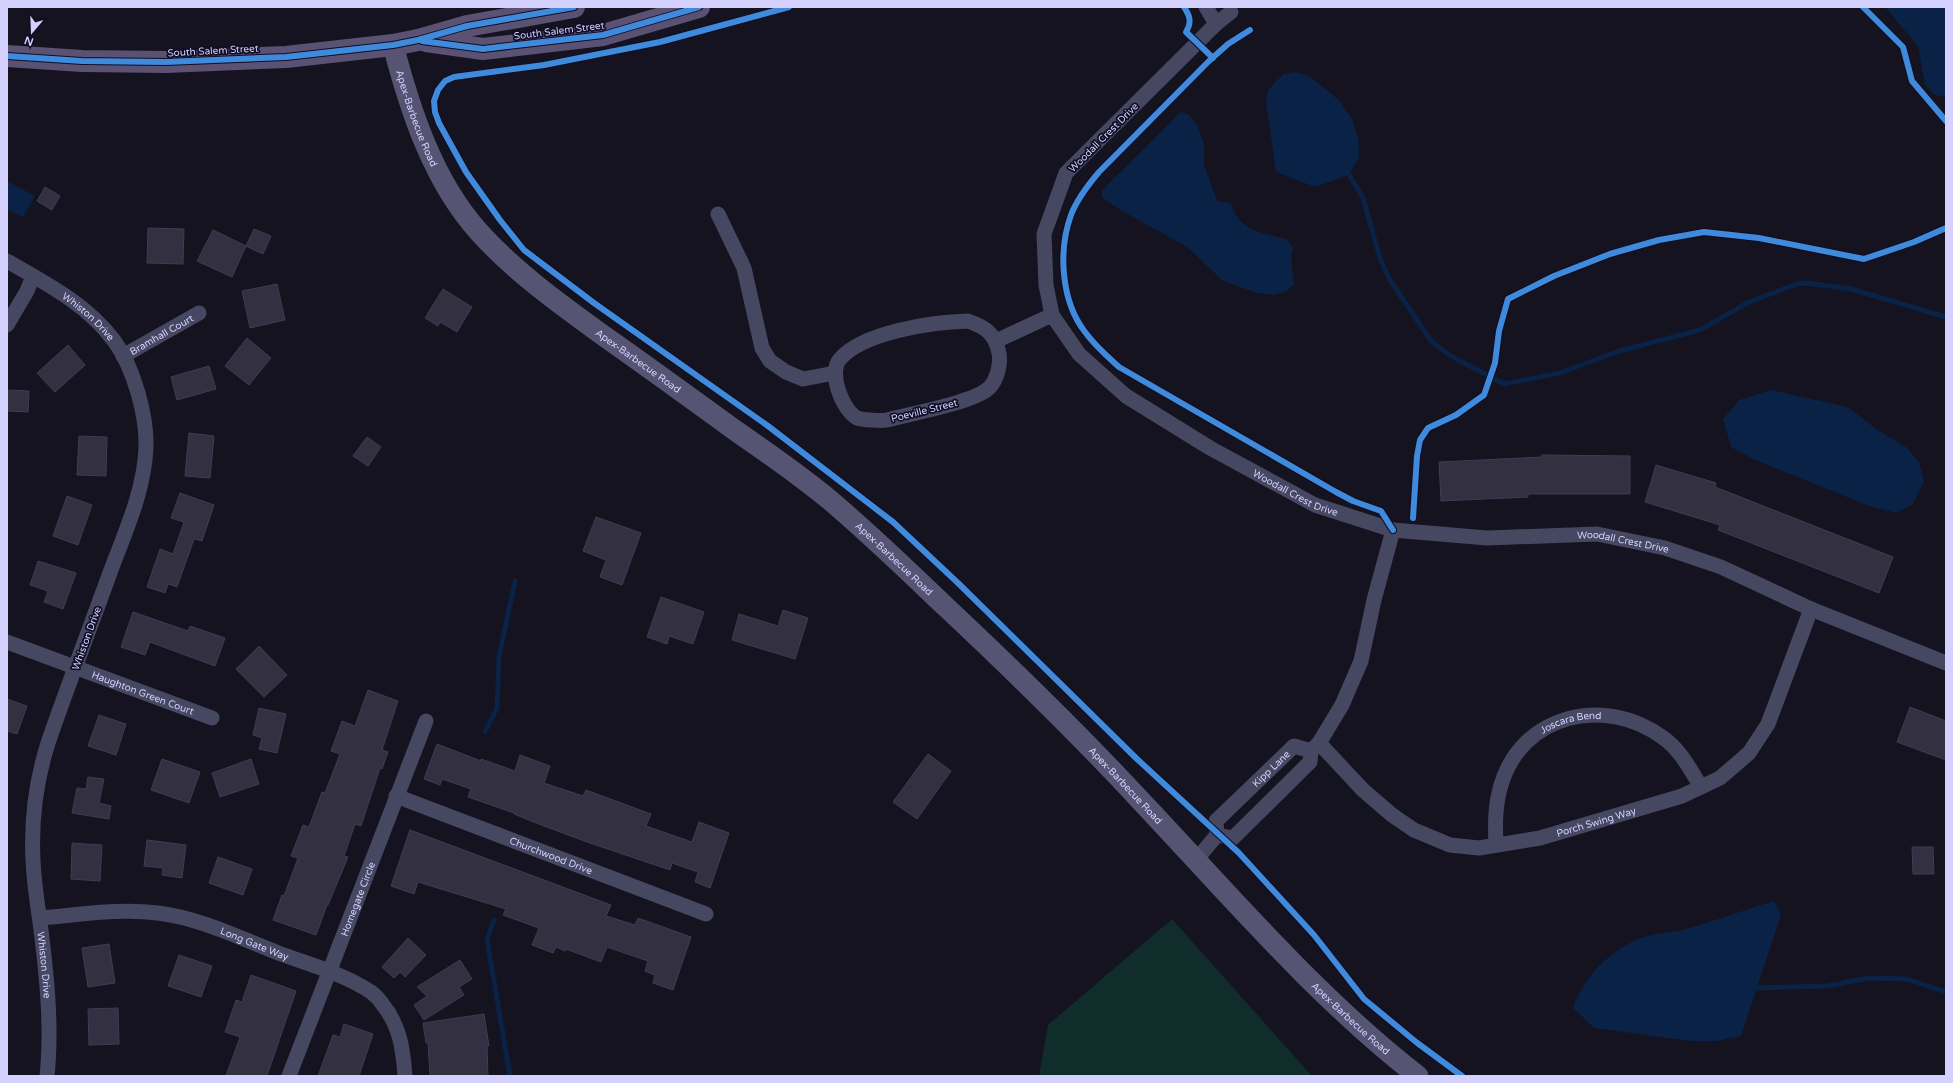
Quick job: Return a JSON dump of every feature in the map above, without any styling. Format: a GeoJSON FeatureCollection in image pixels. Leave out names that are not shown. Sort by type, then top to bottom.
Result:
{"type":"FeatureCollection","features":[{"type":"Feature","properties":{"kind":"main road","name":"South Salem Street"},"geometry":{"type":"LineString","coordinates":[[7,56],[82,61],[166,62],[286,57],[406,42],[467,26],[574,7]]}},
{"type":"Feature","properties":{"kind":"main road","name":"South Salem Street"},"geometry":{"type":"LineString","coordinates":[[406,42],[483,49],[588,37],[603,35],[699,7]]}},
{"type":"Feature","properties":{"kind":"street"},"geometry":{"type":"LineString","coordinates":[[1206,7],[1216,24]]}},
{"type":"Feature","properties":{"kind":"street","name":"Woodall Crest Drive"},"geometry":{"type":"LineString","coordinates":[[1231,12],[1216,24],[1066,173],[1044,234],[1046,285],[1052,315],[1079,354],[1126,396],[1210,448],[1315,505],[1393,530],[1487,538],[1597,534],[1665,548],[1721,567],[1811,609],[1946,663]]}},
{"type":"Feature","properties":{"kind":"street","name":"Apex-Barbecue Road"},"geometry":{"type":"LineString","coordinates":[[406,42],[416,122],[454,200],[476,229],[503,258],[567,309],[790,469],[831,501],[987,645],[1039,696],[1138,797],[1196,860],[1335,1004],[1375,1042],[1418,1076]]}},
{"type":"Feature","properties":{"kind":"street"},"geometry":{"type":"LineString","coordinates":[[718,214],[744,268],[762,348],[770,361],[786,372],[803,379],[835,374],[838,360],[851,348],[886,335],[920,326],[946,322],[968,321],[985,327],[996,341],[1052,315]]}},
{"type":"Feature","properties":{"kind":"street","name":"Whiston Drive"},"geometry":{"type":"LineString","coordinates":[[7,261],[71,299],[88,313],[114,342],[123,356],[141,406],[146,447],[140,492],[40,768],[36,796],[33,860],[48,999],[49,1041],[47,1076]]}},
{"type":"Feature","properties":{"kind":"street"},"geometry":{"type":"LineString","coordinates":[[7,326],[27,291],[33,276]]}},
{"type":"Feature","properties":{"kind":"street","name":"Bramhall Court"},"geometry":{"type":"LineString","coordinates":[[123,356],[199,313]]}},
{"type":"Feature","properties":{"kind":"street","name":"Poeville Street"},"geometry":{"type":"LineString","coordinates":[[835,374],[840,395],[849,410],[857,418],[883,420],[971,398],[990,388],[998,373],[999,355],[996,341]]}},
{"type":"Feature","properties":{"kind":"street"},"geometry":{"type":"LineString","coordinates":[[1196,860],[1217,835],[1233,838],[1310,762],[1315,747],[1342,705],[1360,661],[1374,600],[1393,530]]}},
{"type":"Feature","properties":{"kind":"street","name":"Porch Swing Way"},"geometry":{"type":"LineString","coordinates":[[1315,747],[1392,815],[1414,830],[1450,845],[1479,848],[1540,838],[1682,796],[1720,778],[1749,753],[1768,724],[1811,609]]}},
{"type":"Feature","properties":{"kind":"street","name":"Haughton Green Court"},"geometry":{"type":"LineString","coordinates":[[7,642],[212,718]]}},
{"type":"Feature","properties":{"kind":"street","name":"Joscara Bend"},"geometry":{"type":"LineString","coordinates":[[1496,845],[1495,813],[1501,784],[1511,762],[1533,734],[1561,719],[1600,714],[1631,720],[1663,737],[1683,758],[1702,787]]}},
{"type":"Feature","properties":{"kind":"street","name":"Homegate Circle"},"geometry":{"type":"LineString","coordinates":[[289,1076],[426,721]]}},
{"type":"Feature","properties":{"kind":"street","name":"Kipp Lane"},"geometry":{"type":"LineString","coordinates":[[1217,835],[1216,821],[1294,746],[1315,747]]}},
{"type":"Feature","properties":{"kind":"street","name":"Churchwood Drive"},"geometry":{"type":"LineString","coordinates":[[396,796],[706,914]]}},
{"type":"Feature","properties":{"kind":"street","name":"Long Gate Way"},"geometry":{"type":"LineString","coordinates":[[40,918],[118,911],[159,913],[181,917],[215,928],[330,972],[371,992],[389,1013],[395,1022],[400,1036],[405,1076]]}},
{"type":"Feature","properties":{"kind":"green space"},"geometry":{"type":"Polygon","coordinates":[[[1172,919],[1312,1076],[1039,1076],[1048,1025],[1172,919]]]}},
{"type":"Feature","properties":{"kind":"water"},"geometry":{"type":"Polygon","coordinates":[[[1885,7],[1946,7],[1946,97],[1935,95],[1925,85],[1918,46],[1885,7]]]}},
{"type":"Feature","properties":{"kind":"water"},"geometry":{"type":"Polygon","coordinates":[[[1296,72],[1308,75],[1340,101],[1352,119],[1358,137],[1359,158],[1349,175],[1315,187],[1276,172],[1266,102],[1268,90],[1283,74],[1296,72]]]}},
{"type":"Feature","properties":{"kind":"water"},"geometry":{"type":"Polygon","coordinates":[[[1181,112],[1189,115],[1197,124],[1204,144],[1204,164],[1217,201],[1231,203],[1234,212],[1245,225],[1261,233],[1287,239],[1293,248],[1291,256],[1294,285],[1285,292],[1274,295],[1257,293],[1223,281],[1187,247],[1117,208],[1102,197],[1102,191],[1107,185],[1181,112]]]}},
{"type":"Feature","properties":{"kind":"water"},"geometry":{"type":"Polygon","coordinates":[[[7,181],[35,196],[23,217],[7,209],[7,181]]]}},
{"type":"Feature","properties":{"kind":"water"},"geometry":{"type":"Polygon","coordinates":[[[1771,390],[1848,407],[1876,429],[1906,447],[1919,462],[1924,481],[1913,504],[1897,513],[1869,506],[1753,459],[1731,447],[1723,419],[1739,400],[1771,390]]]}},
{"type":"Feature","properties":{"kind":"water"},"geometry":{"type":"Polygon","coordinates":[[[1774,901],[1781,915],[1741,1036],[1717,1041],[1691,1041],[1594,1028],[1573,1008],[1591,975],[1609,957],[1630,943],[1646,936],[1683,930],[1774,901]]]}},
{"type":"Feature","properties":{"kind":"building"},"geometry":{"type":"Polygon","coordinates":[[[45,187],[60,196],[52,210],[37,201],[45,187]]]}},
{"type":"Feature","properties":{"kind":"building"},"geometry":{"type":"Polygon","coordinates":[[[148,228],[184,229],[183,264],[147,263],[148,228]]]}},
{"type":"Feature","properties":{"kind":"building"},"geometry":{"type":"Polygon","coordinates":[[[254,229],[271,236],[263,254],[246,246],[254,229]]]}},
{"type":"Feature","properties":{"kind":"building"},"geometry":{"type":"Polygon","coordinates":[[[213,230],[246,246],[232,277],[197,261],[213,230]]]}},
{"type":"Feature","properties":{"kind":"building"},"geometry":{"type":"Polygon","coordinates":[[[277,284],[285,320],[250,328],[242,291],[277,284]]]}},
{"type":"Feature","properties":{"kind":"building"},"geometry":{"type":"Polygon","coordinates":[[[443,289],[472,307],[457,332],[440,322],[438,326],[425,318],[443,289]]]}},
{"type":"Feature","properties":{"kind":"building"},"geometry":{"type":"Polygon","coordinates":[[[247,338],[271,358],[249,385],[225,366],[247,338]]]}},
{"type":"Feature","properties":{"kind":"building"},"geometry":{"type":"Polygon","coordinates":[[[68,345],[85,365],[55,392],[37,373],[68,345]]]}},
{"type":"Feature","properties":{"kind":"building"},"geometry":{"type":"Polygon","coordinates":[[[209,366],[216,389],[177,400],[171,377],[209,366]]]}},
{"type":"Feature","properties":{"kind":"building"},"geometry":{"type":"Polygon","coordinates":[[[7,390],[29,391],[28,412],[7,411],[7,390]]]}},
{"type":"Feature","properties":{"kind":"building"},"geometry":{"type":"Polygon","coordinates":[[[189,433],[214,436],[210,478],[185,476],[189,433]]]}},
{"type":"Feature","properties":{"kind":"building"},"geometry":{"type":"Polygon","coordinates":[[[79,436],[107,437],[106,476],[77,475],[79,436]]]}},
{"type":"Feature","properties":{"kind":"building"},"geometry":{"type":"Polygon","coordinates":[[[367,437],[381,447],[368,466],[353,456],[367,437]]]}},
{"type":"Feature","properties":{"kind":"building"},"geometry":{"type":"Polygon","coordinates":[[[1542,455],[1630,456],[1630,494],[1528,494],[1528,497],[1441,501],[1439,462],[1542,457],[1542,455]]]}},
{"type":"Feature","properties":{"kind":"building"},"geometry":{"type":"Polygon","coordinates":[[[1656,465],[1716,483],[1715,487],[1893,557],[1879,593],[1718,530],[1720,525],[1645,502],[1656,465]]]}},
{"type":"Feature","properties":{"kind":"building"},"geometry":{"type":"Polygon","coordinates":[[[180,493],[214,505],[202,541],[194,539],[177,587],[168,584],[165,593],[147,587],[160,549],[173,554],[184,522],[171,518],[180,493]]]}},
{"type":"Feature","properties":{"kind":"building"},"geometry":{"type":"Polygon","coordinates":[[[67,496],[92,505],[78,545],[53,536],[67,496]]]}},
{"type":"Feature","properties":{"kind":"building"},"geometry":{"type":"Polygon","coordinates":[[[596,517],[641,533],[622,585],[600,577],[606,560],[583,551],[596,517]]]}},
{"type":"Feature","properties":{"kind":"building"},"geometry":{"type":"Polygon","coordinates":[[[38,561],[76,573],[63,609],[44,602],[48,591],[30,585],[38,561]]]}},
{"type":"Feature","properties":{"kind":"building"},"geometry":{"type":"Polygon","coordinates":[[[661,597],[704,612],[693,644],[669,636],[667,644],[647,637],[661,597]]]}},
{"type":"Feature","properties":{"kind":"building"},"geometry":{"type":"Polygon","coordinates":[[[783,610],[808,618],[795,659],[732,640],[739,614],[778,626],[783,610]]]}},
{"type":"Feature","properties":{"kind":"building"},"geometry":{"type":"Polygon","coordinates":[[[133,612],[188,631],[190,626],[225,638],[215,666],[150,642],[145,655],[121,647],[133,612]]]}},
{"type":"Feature","properties":{"kind":"building"},"geometry":{"type":"Polygon","coordinates":[[[259,646],[287,675],[264,697],[236,669],[259,646]]]}},
{"type":"Feature","properties":{"kind":"building"},"geometry":{"type":"Polygon","coordinates":[[[368,690],[398,701],[382,750],[388,752],[382,769],[380,768],[361,826],[355,824],[344,856],[348,857],[327,905],[316,935],[273,920],[282,895],[284,896],[298,858],[291,856],[303,825],[309,827],[322,792],[325,793],[340,754],[331,751],[342,721],[355,726],[368,690]]]}},
{"type":"Feature","properties":{"kind":"building"},"geometry":{"type":"Polygon","coordinates":[[[7,699],[27,706],[17,734],[7,731],[7,699]]]}},
{"type":"Feature","properties":{"kind":"building"},"geometry":{"type":"Polygon","coordinates":[[[1910,707],[1946,721],[1946,760],[1897,742],[1910,707]]]}},
{"type":"Feature","properties":{"kind":"building"},"geometry":{"type":"Polygon","coordinates":[[[259,708],[286,714],[277,753],[259,749],[262,738],[253,735],[259,708]]]}},
{"type":"Feature","properties":{"kind":"building"},"geometry":{"type":"Polygon","coordinates":[[[99,715],[126,724],[116,755],[88,746],[99,715]]]}},
{"type":"Feature","properties":{"kind":"building"},"geometry":{"type":"Polygon","coordinates":[[[437,744],[481,761],[481,759],[515,771],[520,755],[550,766],[544,783],[583,796],[586,790],[651,814],[646,826],[692,842],[699,822],[729,833],[710,888],[695,882],[698,872],[672,863],[670,870],[587,842],[514,813],[468,797],[471,789],[442,779],[440,785],[424,779],[437,744]]]}},
{"type":"Feature","properties":{"kind":"building"},"geometry":{"type":"Polygon","coordinates":[[[928,754],[951,771],[917,819],[893,802],[928,754]]]}},
{"type":"Feature","properties":{"kind":"building"},"geometry":{"type":"Polygon","coordinates":[[[162,759],[200,772],[189,803],[151,790],[162,759]]]}},
{"type":"Feature","properties":{"kind":"building"},"geometry":{"type":"Polygon","coordinates":[[[251,759],[259,784],[220,797],[212,773],[251,759]]]}},
{"type":"Feature","properties":{"kind":"building"},"geometry":{"type":"Polygon","coordinates":[[[88,777],[104,779],[99,803],[111,806],[109,819],[72,813],[77,788],[86,789],[88,777]]]}},
{"type":"Feature","properties":{"kind":"building"},"geometry":{"type":"Polygon","coordinates":[[[410,830],[611,905],[606,916],[635,925],[638,918],[691,937],[673,990],[653,983],[655,975],[645,971],[648,961],[607,947],[601,962],[566,949],[565,951],[556,947],[553,953],[532,945],[539,928],[503,915],[506,909],[418,882],[414,894],[391,886],[410,830]]]}},
{"type":"Feature","properties":{"kind":"building"},"geometry":{"type":"Polygon","coordinates":[[[147,840],[186,845],[182,878],[162,875],[163,868],[144,866],[147,840]]]}},
{"type":"Feature","properties":{"kind":"building"},"geometry":{"type":"Polygon","coordinates":[[[72,843],[102,845],[100,881],[71,879],[72,843]]]}},
{"type":"Feature","properties":{"kind":"building"},"geometry":{"type":"Polygon","coordinates":[[[1912,847],[1933,847],[1934,874],[1913,874],[1912,847]]]}},
{"type":"Feature","properties":{"kind":"building"},"geometry":{"type":"Polygon","coordinates":[[[218,857],[252,869],[243,895],[209,883],[218,857]]]}},
{"type":"Feature","properties":{"kind":"building"},"geometry":{"type":"Polygon","coordinates":[[[408,938],[426,955],[405,977],[400,972],[394,978],[382,967],[408,938]]]}},
{"type":"Feature","properties":{"kind":"building"},"geometry":{"type":"Polygon","coordinates":[[[109,944],[115,983],[88,987],[82,948],[109,944]]]}},
{"type":"Feature","properties":{"kind":"building"},"geometry":{"type":"Polygon","coordinates":[[[179,955],[212,966],[201,997],[168,986],[179,955]]]}},
{"type":"Feature","properties":{"kind":"building"},"geometry":{"type":"Polygon","coordinates":[[[460,960],[472,979],[459,987],[464,995],[424,1020],[414,1005],[427,996],[417,987],[460,960]]]}},
{"type":"Feature","properties":{"kind":"building"},"geometry":{"type":"Polygon","coordinates":[[[251,975],[296,991],[267,1076],[226,1076],[240,1037],[225,1032],[236,1000],[242,1002],[251,975]]]}},
{"type":"Feature","properties":{"kind":"building"},"geometry":{"type":"Polygon","coordinates":[[[118,1008],[119,1044],[89,1045],[88,1009],[118,1008]]]}},
{"type":"Feature","properties":{"kind":"building"},"geometry":{"type":"Polygon","coordinates":[[[484,1014],[489,1046],[487,1046],[488,1076],[430,1076],[428,1043],[426,1043],[423,1023],[484,1014]]]}},
{"type":"Feature","properties":{"kind":"building"},"geometry":{"type":"Polygon","coordinates":[[[344,1024],[373,1034],[359,1076],[318,1076],[333,1035],[340,1037],[344,1024]]]}},
{"type":"Feature","properties":{"kind":"waterway"},"geometry":{"type":"LineString","coordinates":[[1346,170],[1363,198],[1380,258],[1390,280],[1431,341],[1451,356],[1504,384],[1560,373],[1619,351],[1700,330],[1749,302],[1797,284],[1807,283],[1851,289],[1946,317]]}},
{"type":"Feature","properties":{"kind":"waterway"},"geometry":{"type":"LineString","coordinates":[[485,732],[497,708],[499,657],[515,581]]}},
{"type":"Feature","properties":{"kind":"waterway"},"geometry":{"type":"LineString","coordinates":[[494,920],[487,939],[510,1076]]}},
{"type":"Feature","properties":{"kind":"waterway"},"geometry":{"type":"LineString","coordinates":[[1752,988],[1828,986],[1868,978],[1907,979],[1946,992]]}},
{"type":"Feature","properties":{"kind":"cycle path"},"geometry":{"type":"LineString","coordinates":[[7,56],[82,61],[166,62],[286,57],[393,45],[418,40],[467,26],[574,7]]}},
{"type":"Feature","properties":{"kind":"cycle path"},"geometry":{"type":"LineString","coordinates":[[422,41],[483,49],[603,35],[699,7]]}},
{"type":"Feature","properties":{"kind":"cycle path"},"geometry":{"type":"LineString","coordinates":[[789,7],[660,42],[544,65],[454,77],[445,81],[438,90],[434,101],[435,112],[439,123],[466,172],[500,220],[524,250],[594,303],[768,426],[893,522],[958,583],[1137,759],[1239,853],[1314,935],[1364,999],[1416,1042],[1462,1076]]}},
{"type":"Feature","properties":{"kind":"cycle path"},"geometry":{"type":"LineString","coordinates":[[1184,7],[1190,19],[1186,32],[1213,58]]}},
{"type":"Feature","properties":{"kind":"cycle path"},"geometry":{"type":"LineString","coordinates":[[1863,7],[1903,47],[1912,81],[1946,121]]}},
{"type":"Feature","properties":{"kind":"cycle path"},"geometry":{"type":"LineString","coordinates":[[1250,30],[1228,44],[1209,61],[1099,172],[1083,192],[1071,215],[1064,244],[1064,275],[1071,306],[1077,320],[1085,332],[1119,367],[1336,492],[1353,501],[1381,511],[1393,530]]}},
{"type":"Feature","properties":{"kind":"cycle path"},"geometry":{"type":"LineString","coordinates":[[1413,518],[1417,456],[1420,440],[1428,428],[1456,415],[1484,395],[1495,363],[1499,331],[1508,299],[1554,276],[1610,254],[1659,240],[1704,232],[1759,238],[1864,259],[1914,242],[1946,228]]}}]}
